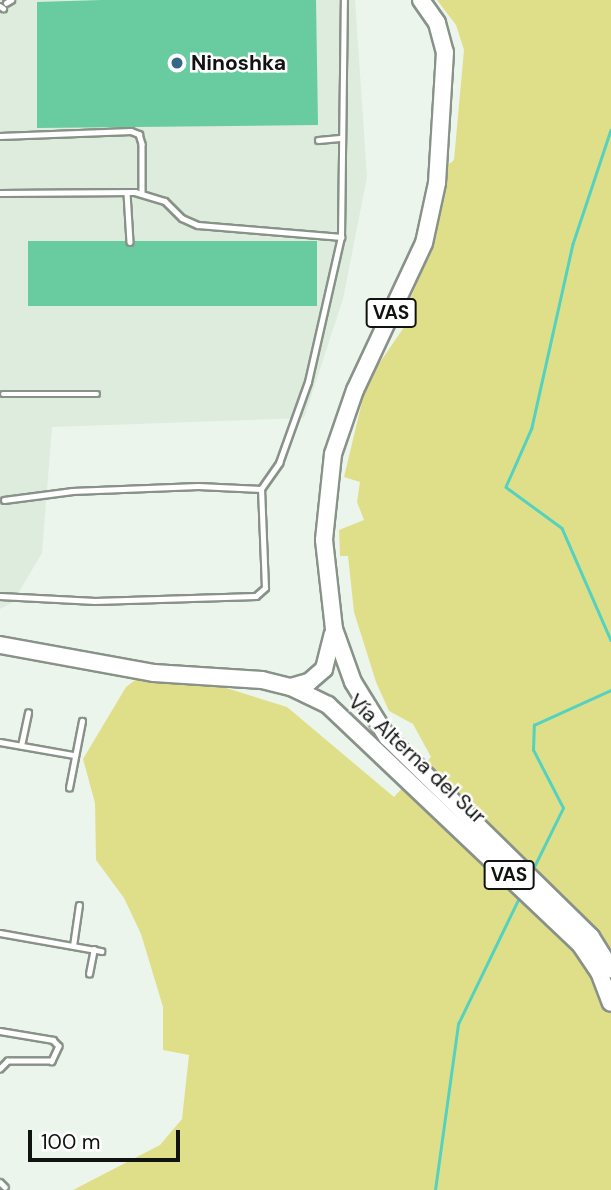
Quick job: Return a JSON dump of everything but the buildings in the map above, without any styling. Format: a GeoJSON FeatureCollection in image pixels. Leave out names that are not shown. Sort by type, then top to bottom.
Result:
{"type":"FeatureCollection","features":[{"type":"Feature","properties":{"kind":"highway","name":"Vía Alterna del Sur"},"geometry":{"type":"LineString","coordinates":[[421,0],[437,23],[445,52],[437,183],[424,243],[355,390],[333,454],[324,540],[334,629],[367,709],[404,765],[580,944],[608,996]]}},
{"type":"Feature","properties":{"kind":"highway"},"geometry":{"type":"LineString","coordinates":[[291,687],[309,682],[324,669],[334,629]]}},
{"type":"Feature","properties":{"kind":"highway"},"geometry":{"type":"LineString","coordinates":[[0,635],[205,673]]}},
{"type":"Feature","properties":{"kind":"highway","name":"Vía Alterna del Sur"},"geometry":{"type":"LineString","coordinates":[[0,645],[154,673],[205,673],[291,687],[328,705],[404,765],[591,937],[611,969]]}},
{"type":"Feature","properties":{"kind":"lane"},"geometry":{"type":"LineString","coordinates":[[0,596],[71,601],[257,596],[265,588],[261,489],[279,463],[308,383],[341,237],[340,138],[344,0]]}},
{"type":"Feature","properties":{"kind":"lane"},"geometry":{"type":"LineString","coordinates":[[0,136],[131,131],[139,134],[142,144],[142,194]]}},
{"type":"Feature","properties":{"kind":"lane"},"geometry":{"type":"LineString","coordinates":[[318,139],[340,138]]}},
{"type":"Feature","properties":{"kind":"lane"},"geometry":{"type":"LineString","coordinates":[[0,193],[142,194],[164,201],[182,219],[198,225],[341,237]]}},
{"type":"Feature","properties":{"kind":"lane"},"geometry":{"type":"LineString","coordinates":[[127,193],[130,242]]}},
{"type":"Feature","properties":{"kind":"lane"},"geometry":{"type":"LineString","coordinates":[[3,394],[97,394]]}},
{"type":"Feature","properties":{"kind":"lane"},"geometry":{"type":"LineString","coordinates":[[4,500],[72,491],[198,486],[261,489]]}},
{"type":"Feature","properties":{"kind":"lane"},"geometry":{"type":"LineString","coordinates":[[21,746],[28,712]]}},
{"type":"Feature","properties":{"kind":"lane"},"geometry":{"type":"LineString","coordinates":[[69,788],[82,721]]}},
{"type":"Feature","properties":{"kind":"lane"},"geometry":{"type":"LineString","coordinates":[[0,742],[74,755]]}},
{"type":"Feature","properties":{"kind":"lane"},"geometry":{"type":"LineString","coordinates":[[73,946],[79,905]]}},
{"type":"Feature","properties":{"kind":"lane"},"geometry":{"type":"LineString","coordinates":[[0,933],[101,951]]}},
{"type":"Feature","properties":{"kind":"lane"},"geometry":{"type":"LineString","coordinates":[[89,974],[94,949]]}},
{"type":"Feature","properties":{"kind":"lane"},"geometry":{"type":"LineString","coordinates":[[0,1031],[53,1040],[59,1046],[52,1060],[8,1061],[0,1069]]}},
{"type":"Feature","properties":{"kind":"lane"},"geometry":{"type":"LineString","coordinates":[[0,1182],[5,1187]]}},
{"type":"Feature","properties":{"kind":"shaded area","name":"Ninoshka"},"geometry":{"type":"Polygon","coordinates":[[[0,0],[355,0],[367,177],[343,299],[304,418],[52,427],[42,553],[13,602],[0,609],[0,0]]]}},
{"type":"Feature","properties":{"kind":"shaded area"},"geometry":{"type":"Polygon","coordinates":[[[437,0],[611,0],[611,1190],[73,1190],[160,1145],[182,1119],[189,1055],[163,1050],[163,1007],[141,934],[124,898],[96,860],[95,803],[83,759],[126,687],[142,675],[210,683],[287,707],[394,797],[431,757],[413,724],[389,711],[376,682],[354,612],[348,556],[340,556],[339,530],[364,520],[357,502],[360,482],[344,477],[367,381],[411,317],[409,302],[436,237],[448,165],[454,160],[464,50],[456,25],[437,0]]]}},
{"type":"Feature","properties":{"kind":"waterway"},"geometry":{"type":"LineString","coordinates":[[611,130],[573,244],[532,428],[506,487],[562,528],[611,640]]}},
{"type":"Feature","properties":{"kind":"waterway"},"geometry":{"type":"LineString","coordinates":[[532,871],[563,808],[533,750],[534,725],[611,690]]}},
{"type":"Feature","properties":{"kind":"waterway"},"geometry":{"type":"LineString","coordinates":[[435,1190],[458,1024],[520,896]]}},
{"type":"Feature","properties":{"kind":"place","name":"Ninoshka"},"geometry":{"type":"Point","coordinates":[177,63]}}]}
